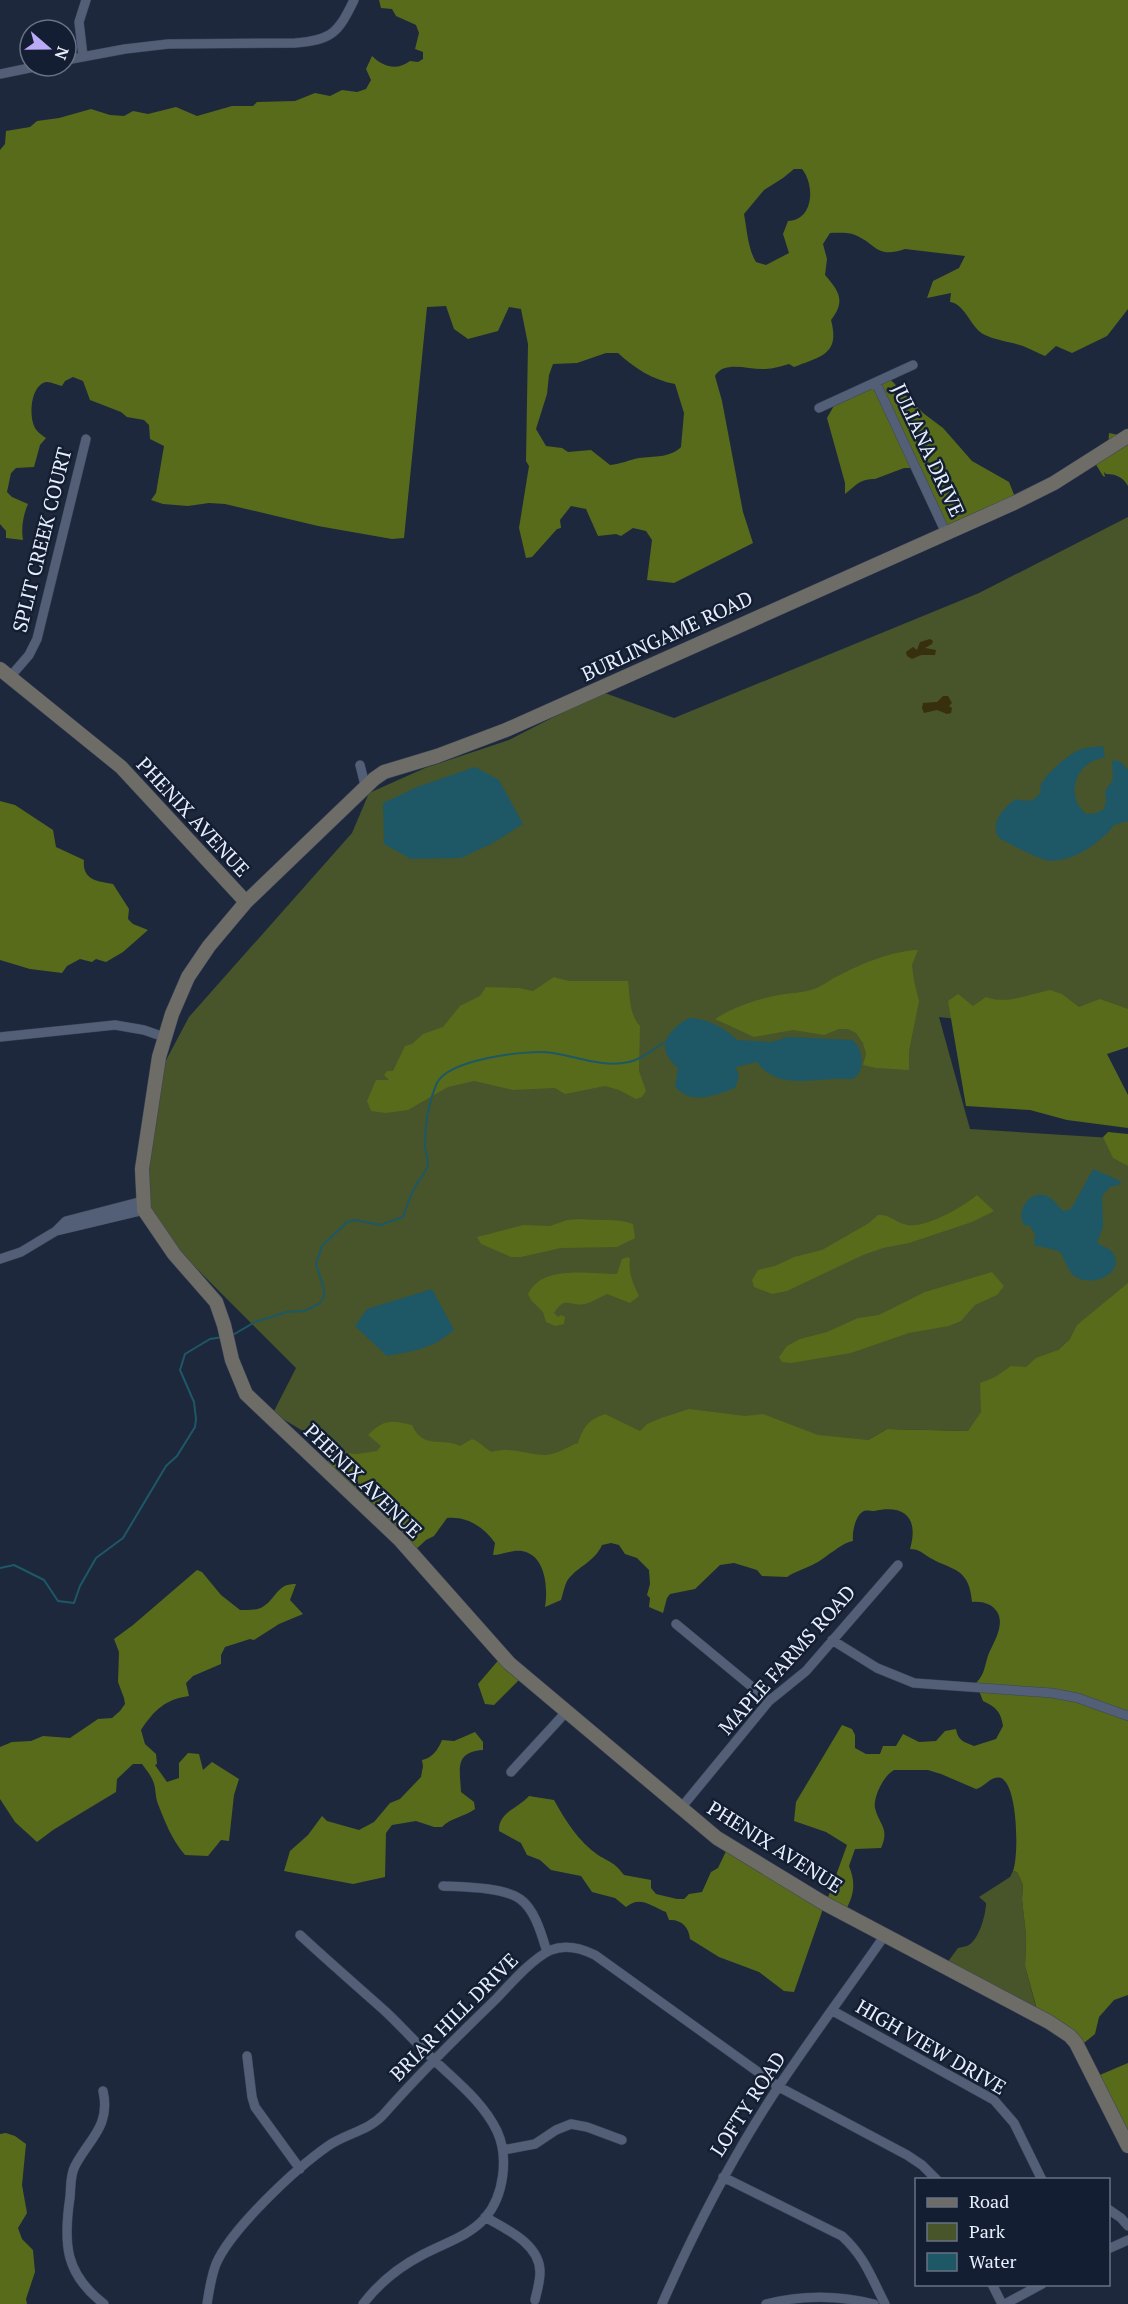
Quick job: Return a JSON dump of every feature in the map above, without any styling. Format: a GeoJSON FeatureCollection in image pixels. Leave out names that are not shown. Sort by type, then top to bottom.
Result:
{"type":"FeatureCollection","features":[{"type":"Feature","properties":{"kind":"main road","name":"BURLINGAME ROAD"},"geometry":{"type":"LineString","coordinates":[[246,902],[365,785],[384,772],[437,756],[506,730],[1034,494],[1128,436]]}},
{"type":"Feature","properties":{"kind":"main road","name":"PHENIX AVENUE"},"geometry":{"type":"LineString","coordinates":[[5,673],[121,767],[246,902],[209,946],[188,977],[164,1037],[141,1169],[144,1206],[174,1254],[213,1298],[246,1394],[400,1540],[509,1663],[717,1838],[822,1902],[1050,2022],[1070,2036],[1084,2057],[1128,2146]]}},
{"type":"Feature","properties":{"kind":"street"},"geometry":{"type":"LineString","coordinates":[[83,56],[79,22],[86,0]]}},
{"type":"Feature","properties":{"kind":"street"},"geometry":{"type":"LineString","coordinates":[[78,57],[168,44],[305,42],[332,35],[343,23],[354,0]]}},
{"type":"Feature","properties":{"kind":"street"},"geometry":{"type":"LineString","coordinates":[[0,74],[18,70]]}},
{"type":"Feature","properties":{"kind":"street"},"geometry":{"type":"LineString","coordinates":[[819,408],[913,365]]}},
{"type":"Feature","properties":{"kind":"street","name":"JULIANA DRIVE"},"geometry":{"type":"LineString","coordinates":[[876,383],[946,533]]}},
{"type":"Feature","properties":{"kind":"street","name":"SPLIT CREEK COURT"},"geometry":{"type":"LineString","coordinates":[[5,673],[29,655],[38,639],[86,439]]}},
{"type":"Feature","properties":{"kind":"street"},"geometry":{"type":"LineString","coordinates":[[360,765],[365,785]]}},
{"type":"Feature","properties":{"kind":"street"},"geometry":{"type":"LineString","coordinates":[[0,1037],[115,1025],[144,1030],[164,1037]]}},
{"type":"Feature","properties":{"kind":"street"},"geometry":{"type":"LineString","coordinates":[[0,1259],[21,1252],[56,1231],[144,1206]]}},
{"type":"Feature","properties":{"kind":"street","name":"MAPLE FARMS ROAD"},"geometry":{"type":"LineString","coordinates":[[681,1808],[769,1701],[806,1671],[898,1565]]}},
{"type":"Feature","properties":{"kind":"street"},"geometry":{"type":"LineString","coordinates":[[676,1624],[769,1701]]}},
{"type":"Feature","properties":{"kind":"street"},"geometry":{"type":"LineString","coordinates":[[832,1640],[877,1668],[904,1680],[923,1684],[1061,1695],[1078,1698],[1128,1716]]}},
{"type":"Feature","properties":{"kind":"street"},"geometry":{"type":"LineString","coordinates":[[511,1772],[567,1711]]}},
{"type":"Feature","properties":{"kind":"street"},"geometry":{"type":"LineString","coordinates":[[442,1886],[493,1891],[521,1899],[532,1915],[547,1952]]}},
{"type":"Feature","properties":{"kind":"street"},"geometry":{"type":"LineString","coordinates":[[300,1935],[386,2012],[469,2093],[487,2115],[497,2132],[503,2150],[500,2188],[485,2217],[457,2239],[424,2254],[397,2270],[382,2282],[363,2304]]}},
{"type":"Feature","properties":{"kind":"street","name":"LOFTY ROAD"},"geometry":{"type":"LineString","coordinates":[[662,2304],[691,2239],[723,2177],[778,2087],[885,1935]]}},
{"type":"Feature","properties":{"kind":"street","name":"BRIAR HILL DRIVE"},"geometry":{"type":"LineString","coordinates":[[207,2304],[210,2283],[219,2258],[278,2188],[328,2145],[364,2128],[381,2116],[510,1984],[547,1952],[569,1946],[595,1955],[778,2087],[907,2155],[935,2178]]}},
{"type":"Feature","properties":{"kind":"street","name":"HIGH VIEW DRIVE"},"geometry":{"type":"LineString","coordinates":[[832,2011],[994,2100],[1014,2123],[1041,2178]]}},
{"type":"Feature","properties":{"kind":"street"},"geometry":{"type":"LineString","coordinates":[[247,2056],[255,2107],[300,2169]]}},
{"type":"Feature","properties":{"kind":"street"},"geometry":{"type":"LineString","coordinates":[[103,2091],[105,2108],[102,2123],[72,2174],[67,2236],[70,2261],[77,2277],[86,2289],[104,2304]]}},
{"type":"Feature","properties":{"kind":"street"},"geometry":{"type":"LineString","coordinates":[[503,2150],[535,2144],[556,2130],[572,2124],[622,2140]]}},
{"type":"Feature","properties":{"kind":"street"},"geometry":{"type":"LineString","coordinates":[[723,2177],[842,2236],[866,2262],[885,2304]]}},
{"type":"Feature","properties":{"kind":"street"},"geometry":{"type":"LineString","coordinates":[[1110,2210],[1128,2226]]}},
{"type":"Feature","properties":{"kind":"street"},"geometry":{"type":"LineString","coordinates":[[485,2217],[529,2246],[536,2255],[540,2270],[535,2300]]}},
{"type":"Feature","properties":{"kind":"street"},"geometry":{"type":"LineString","coordinates":[[1110,2248],[1128,2240]]}},
{"type":"Feature","properties":{"kind":"street"},"geometry":{"type":"LineString","coordinates":[[993,2286],[1004,2304],[1037,2286]]}},
{"type":"Feature","properties":{"kind":"street"},"geometry":{"type":"LineString","coordinates":[[765,2304],[816,2297],[859,2300],[874,2304]]}},
{"type":"Feature","properties":{"kind":"green space"},"geometry":{"type":"Polygon","coordinates":[[[379,0],[1128,0],[1128,309],[1107,336],[1072,353],[1056,346],[1045,356],[1023,346],[983,334],[960,307],[950,302],[951,293],[927,298],[933,281],[959,268],[965,256],[905,249],[895,252],[882,251],[855,235],[830,233],[823,244],[827,259],[825,275],[839,296],[836,313],[831,320],[833,340],[831,347],[820,356],[794,367],[789,364],[768,369],[731,367],[724,368],[715,376],[722,401],[743,512],[753,543],[674,583],[647,580],[652,540],[646,531],[633,528],[621,536],[616,534],[598,536],[586,509],[571,506],[560,520],[561,528],[557,529],[532,557],[526,558],[519,528],[529,466],[526,461],[528,344],[521,309],[509,307],[498,331],[468,339],[454,329],[446,306],[427,307],[404,538],[392,539],[318,526],[225,504],[209,503],[188,506],[163,504],[151,500],[156,493],[164,446],[150,439],[149,425],[144,420],[127,417],[121,412],[90,400],[83,381],[73,377],[65,381],[62,386],[45,382],[35,391],[31,411],[33,423],[37,431],[46,438],[40,445],[34,467],[16,468],[11,473],[7,492],[12,497],[28,504],[23,522],[23,540],[6,538],[6,531],[0,524],[0,150],[5,144],[6,131],[30,127],[37,121],[59,118],[91,109],[110,115],[124,116],[133,111],[148,114],[176,107],[197,116],[232,106],[253,106],[257,102],[295,101],[315,93],[330,96],[342,90],[357,92],[366,89],[371,80],[366,69],[372,56],[385,65],[395,67],[423,59],[423,52],[415,49],[419,33],[416,25],[396,16],[392,9],[381,8],[379,0]],[[794,169],[764,190],[744,214],[749,245],[756,262],[766,265],[789,253],[783,234],[788,221],[803,215],[810,201],[806,176],[802,169],[794,169]],[[606,353],[577,363],[553,364],[536,429],[546,446],[562,448],[568,452],[591,450],[610,465],[639,458],[667,455],[677,451],[681,447],[684,413],[675,384],[644,373],[618,353],[606,353]]]}},
{"type":"Feature","properties":{"kind":"green space"},"geometry":{"type":"Polygon","coordinates":[[[889,378],[923,413],[943,428],[972,461],[1009,482],[1017,502],[948,533],[916,468],[904,468],[875,479],[865,480],[845,494],[845,483],[827,418],[836,402],[889,378]]]}},
{"type":"Feature","properties":{"kind":"green space"},"geometry":{"type":"Polygon","coordinates":[[[1109,433],[1128,437],[1128,486],[1116,475],[1104,472],[1105,477],[1103,476],[1095,463],[1108,449],[1109,433]]]}},
{"type":"Feature","properties":{"kind":"green space"},"geometry":{"type":"Polygon","coordinates":[[[1128,517],[1128,1034],[1083,1033],[939,1017],[970,1129],[1128,1139],[1128,1287],[968,1431],[887,1429],[821,1467],[535,1470],[386,1481],[273,1413],[296,1368],[147,1219],[148,1167],[164,1064],[189,1017],[352,833],[369,793],[425,768],[509,740],[602,692],[674,718],[979,593],[1128,517]]]}},
{"type":"Feature","properties":{"kind":"green space"},"geometry":{"type":"Polygon","coordinates":[[[0,801],[15,805],[53,830],[56,847],[84,860],[85,872],[88,876],[113,884],[129,909],[128,919],[133,924],[148,930],[123,952],[106,962],[96,959],[92,962],[80,959],[67,966],[62,973],[30,969],[0,960],[0,801]]]}},
{"type":"Feature","properties":{"kind":"green space"},"geometry":{"type":"Polygon","coordinates":[[[918,950],[912,965],[919,1001],[909,1051],[909,1070],[863,1065],[866,1054],[863,1043],[856,1033],[848,1029],[839,1029],[824,1035],[793,1030],[754,1037],[715,1019],[754,1001],[815,989],[878,958],[918,950]]]}},
{"type":"Feature","properties":{"kind":"green space"},"geometry":{"type":"Polygon","coordinates":[[[554,977],[569,981],[628,981],[632,1011],[640,1026],[639,1071],[646,1091],[642,1097],[636,1099],[605,1086],[565,1094],[555,1088],[513,1090],[474,1081],[448,1087],[408,1110],[386,1113],[371,1111],[367,1101],[376,1080],[389,1080],[384,1075],[387,1071],[393,1071],[405,1046],[412,1044],[423,1034],[443,1027],[460,1006],[480,996],[486,987],[519,988],[533,991],[554,977]]]}},
{"type":"Feature","properties":{"kind":"green space"},"geometry":{"type":"Polygon","coordinates":[[[1050,990],[1062,994],[1079,1007],[1100,999],[1128,1009],[1128,1047],[1107,1054],[1128,1095],[1128,1128],[1067,1120],[1030,1110],[966,1106],[948,1001],[958,994],[973,1006],[986,997],[1001,1000],[1050,990]]]}},
{"type":"Feature","properties":{"kind":"green space"},"geometry":{"type":"Polygon","coordinates":[[[1108,1132],[1128,1134],[1128,1166],[1113,1158],[1103,1137],[1108,1132]]]}},
{"type":"Feature","properties":{"kind":"green space"},"geometry":{"type":"Polygon","coordinates":[[[977,1195],[994,1211],[972,1222],[909,1243],[863,1255],[787,1291],[772,1294],[754,1287],[752,1280],[758,1270],[822,1250],[869,1223],[878,1215],[904,1224],[921,1224],[962,1206],[977,1195]]]}},
{"type":"Feature","properties":{"kind":"green space"},"geometry":{"type":"Polygon","coordinates":[[[567,1220],[614,1220],[633,1224],[635,1238],[617,1247],[561,1248],[511,1257],[481,1244],[477,1237],[523,1225],[550,1226],[567,1220]]]}},
{"type":"Feature","properties":{"kind":"green space"},"geometry":{"type":"Polygon","coordinates":[[[628,1257],[632,1278],[639,1296],[630,1303],[607,1294],[584,1304],[565,1303],[554,1313],[558,1317],[561,1315],[565,1317],[564,1324],[555,1326],[546,1322],[543,1312],[528,1294],[544,1278],[555,1274],[581,1272],[617,1274],[622,1259],[628,1257]]]}},
{"type":"Feature","properties":{"kind":"green space"},"geometry":{"type":"Polygon","coordinates":[[[992,1272],[1004,1286],[997,1295],[975,1305],[961,1321],[949,1326],[909,1333],[851,1353],[791,1363],[782,1362],[779,1357],[787,1346],[800,1339],[827,1332],[858,1318],[879,1315],[925,1292],[992,1272]]]}},
{"type":"Feature","properties":{"kind":"green space"},"geometry":{"type":"Polygon","coordinates":[[[1128,1283],[1128,1995],[1114,2000],[1099,2017],[1095,2034],[1079,2047],[1033,2014],[1036,2006],[1025,1966],[1023,1885],[1017,1872],[1013,1871],[1016,1851],[1014,1807],[1007,1783],[1001,1778],[994,1778],[976,1789],[928,1770],[894,1770],[890,1773],[880,1787],[875,1803],[884,1831],[881,1848],[855,1849],[849,1866],[853,1888],[846,1910],[826,1903],[847,1845],[826,1832],[794,1821],[796,1802],[842,1725],[852,1729],[855,1735],[855,1748],[866,1754],[880,1754],[883,1746],[896,1746],[903,1734],[919,1742],[936,1741],[945,1731],[956,1729],[960,1739],[974,1746],[996,1739],[1003,1726],[997,1711],[983,1701],[976,1683],[983,1673],[997,1634],[999,1615],[988,1604],[972,1602],[967,1581],[963,1575],[919,1551],[910,1549],[913,1529],[907,1516],[894,1510],[864,1511],[856,1520],[853,1541],[813,1565],[787,1577],[762,1576],[757,1570],[734,1563],[720,1565],[695,1589],[670,1594],[663,1613],[649,1607],[650,1598],[647,1595],[650,1584],[649,1570],[637,1558],[625,1554],[619,1545],[611,1543],[602,1545],[595,1556],[567,1581],[561,1600],[545,1607],[544,1575],[538,1561],[533,1556],[517,1551],[493,1555],[495,1543],[486,1532],[468,1521],[454,1518],[447,1518],[434,1536],[413,1552],[323,1467],[335,1452],[357,1454],[377,1451],[381,1446],[368,1435],[383,1423],[388,1422],[412,1425],[422,1438],[433,1442],[460,1446],[472,1439],[492,1452],[512,1450],[539,1455],[558,1452],[578,1443],[587,1424],[605,1414],[640,1431],[647,1424],[689,1409],[745,1416],[763,1414],[818,1435],[868,1440],[887,1429],[968,1431],[981,1412],[980,1383],[995,1377],[1011,1366],[1026,1367],[1036,1358],[1058,1350],[1070,1339],[1077,1325],[1128,1283]]]}},
{"type":"Feature","properties":{"kind":"green space"},"geometry":{"type":"Polygon","coordinates":[[[197,1570],[202,1572],[221,1595],[240,1610],[261,1608],[281,1588],[296,1584],[290,1600],[303,1614],[279,1624],[254,1640],[250,1639],[225,1647],[221,1655],[221,1664],[193,1676],[186,1683],[189,1696],[161,1707],[141,1730],[145,1744],[156,1754],[157,1764],[155,1765],[167,1782],[179,1778],[179,1763],[188,1753],[199,1754],[203,1770],[212,1762],[239,1779],[234,1795],[229,1841],[221,1840],[208,1856],[185,1855],[166,1824],[151,1777],[142,1764],[133,1764],[117,1779],[116,1792],[37,1842],[15,1822],[0,1799],[0,1747],[12,1742],[31,1741],[43,1736],[70,1738],[98,1719],[112,1718],[120,1711],[125,1704],[118,1682],[119,1652],[114,1639],[197,1570]]]}},
{"type":"Feature","properties":{"kind":"green space"},"geometry":{"type":"Polygon","coordinates":[[[502,1656],[524,1675],[494,1705],[485,1704],[478,1684],[502,1656]]]}},
{"type":"Feature","properties":{"kind":"green space"},"geometry":{"type":"Polygon","coordinates":[[[475,1732],[483,1742],[483,1750],[467,1754],[463,1758],[460,1769],[461,1792],[474,1802],[475,1809],[442,1827],[416,1821],[392,1825],[386,1833],[385,1877],[353,1884],[284,1871],[290,1851],[308,1835],[322,1816],[327,1821],[359,1830],[374,1822],[390,1803],[400,1799],[421,1777],[422,1760],[434,1753],[442,1740],[454,1741],[475,1732]]]}},
{"type":"Feature","properties":{"kind":"green space"},"geometry":{"type":"Polygon","coordinates":[[[529,1796],[554,1800],[573,1830],[591,1850],[615,1865],[624,1875],[651,1880],[651,1888],[656,1894],[684,1899],[689,1894],[702,1892],[711,1872],[718,1868],[728,1847],[825,1903],[794,1992],[784,1991],[759,1972],[719,1957],[690,1939],[684,1925],[669,1920],[666,1912],[641,1902],[626,1907],[615,1898],[592,1892],[581,1876],[551,1870],[540,1860],[527,1855],[521,1843],[499,1831],[505,1815],[529,1796]]]}},
{"type":"Feature","properties":{"kind":"green space"},"geometry":{"type":"Polygon","coordinates":[[[1013,1871],[1017,1872],[1023,1885],[1025,1966],[1036,2007],[1033,2014],[944,1967],[958,1948],[971,1943],[978,1933],[985,1914],[986,1903],[979,1897],[1010,1877],[1013,1871]]]}},
{"type":"Feature","properties":{"kind":"green space"},"geometry":{"type":"Polygon","coordinates":[[[1128,2063],[1128,2148],[1095,2077],[1128,2063]]]}},
{"type":"Feature","properties":{"kind":"green space"},"geometry":{"type":"Polygon","coordinates":[[[6,2133],[26,2144],[22,2185],[27,2213],[18,2228],[22,2239],[33,2250],[35,2272],[26,2299],[27,2304],[0,2304],[0,2134],[6,2133]]]}},
{"type":"Feature","properties":{"kind":"sand"},"geometry":{"type":"Polygon","coordinates":[[[930,639],[933,641],[932,644],[925,648],[936,650],[935,655],[921,655],[912,659],[907,656],[906,652],[913,647],[917,650],[920,642],[930,639]]]}},
{"type":"Feature","properties":{"kind":"sand"},"geometry":{"type":"Polygon","coordinates":[[[943,696],[948,696],[952,703],[949,706],[952,708],[951,713],[947,714],[937,710],[924,713],[923,703],[937,702],[943,696]]]}},
{"type":"Feature","properties":{"kind":"water"},"geometry":{"type":"Polygon","coordinates":[[[1103,746],[1105,757],[1090,763],[1078,775],[1075,797],[1081,809],[1087,814],[1097,813],[1104,809],[1105,791],[1113,780],[1112,761],[1121,762],[1128,770],[1128,821],[1114,825],[1109,832],[1084,851],[1055,861],[1036,857],[999,838],[996,827],[999,816],[1011,802],[1016,799],[1027,801],[1034,799],[1041,791],[1042,782],[1068,756],[1085,748],[1103,746]]]}},
{"type":"Feature","properties":{"kind":"water"},"geometry":{"type":"Polygon","coordinates":[[[475,767],[499,780],[523,824],[491,844],[461,858],[411,859],[384,844],[383,803],[417,787],[475,767]]]}},
{"type":"Feature","properties":{"kind":"water"},"geometry":{"type":"Polygon","coordinates":[[[689,1018],[715,1024],[737,1040],[771,1042],[788,1037],[852,1040],[858,1046],[861,1054],[860,1071],[853,1079],[788,1080],[777,1078],[766,1072],[757,1062],[736,1067],[739,1077],[735,1088],[704,1097],[688,1096],[675,1086],[678,1069],[667,1055],[665,1047],[671,1032],[689,1018]]]}},
{"type":"Feature","properties":{"kind":"water"},"geometry":{"type":"Polygon","coordinates":[[[1093,1169],[1122,1184],[1110,1187],[1102,1196],[1103,1227],[1097,1243],[1113,1253],[1116,1260],[1115,1267],[1105,1277],[1089,1281],[1073,1275],[1059,1251],[1034,1245],[1035,1234],[1030,1226],[1024,1225],[1022,1213],[1026,1202],[1036,1195],[1049,1197],[1063,1211],[1071,1209],[1093,1169]]]}},
{"type":"Feature","properties":{"kind":"water"},"geometry":{"type":"Polygon","coordinates":[[[432,1289],[454,1330],[430,1345],[414,1351],[387,1356],[355,1326],[367,1309],[432,1289]]]}},
{"type":"Feature","properties":{"kind":"waterway"},"geometry":{"type":"LineString","coordinates":[[231,1336],[255,1322],[287,1312],[304,1311],[319,1304],[324,1297],[324,1289],[316,1264],[322,1246],[347,1222],[355,1220],[380,1225],[403,1217],[413,1190],[427,1167],[425,1145],[428,1113],[437,1083],[444,1075],[473,1062],[509,1054],[542,1052],[600,1063],[619,1064],[638,1059],[665,1042]]}},
{"type":"Feature","properties":{"kind":"waterway"},"geometry":{"type":"LineString","coordinates":[[0,1568],[14,1565],[44,1580],[58,1601],[74,1603],[80,1586],[96,1558],[123,1538],[166,1466],[177,1456],[195,1427],[194,1402],[180,1370],[185,1354],[210,1339],[223,1337]]}}]}
